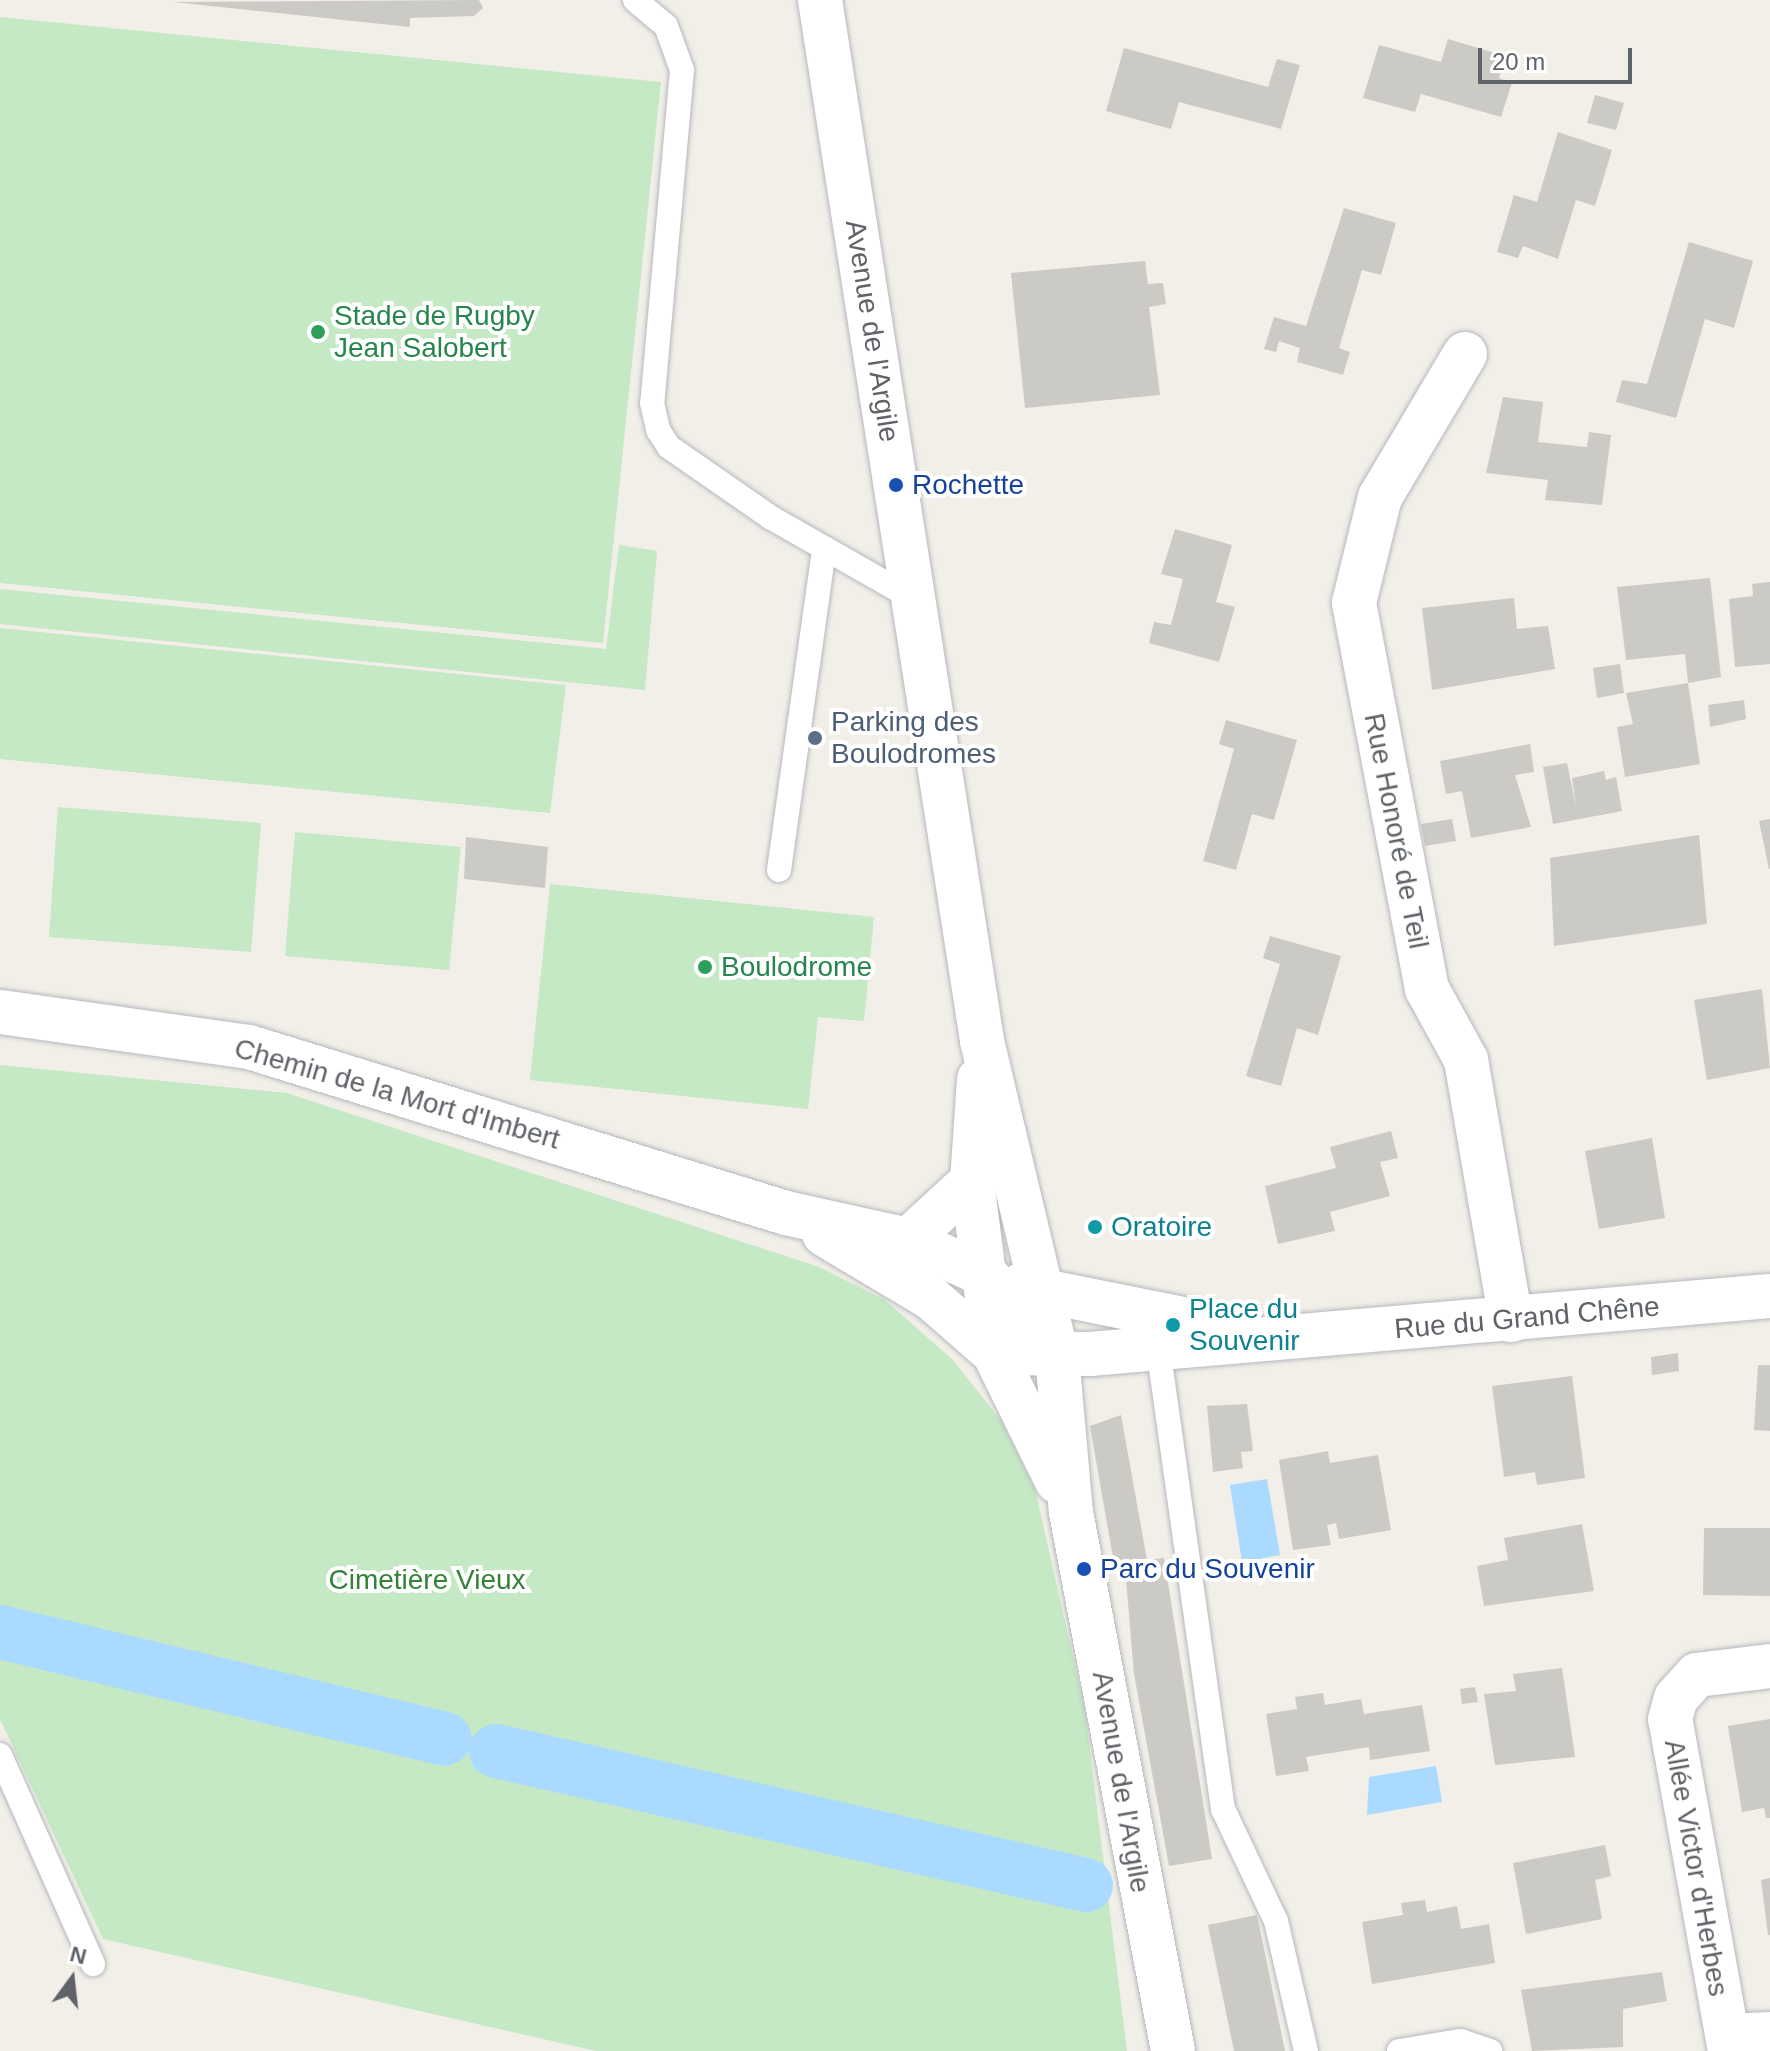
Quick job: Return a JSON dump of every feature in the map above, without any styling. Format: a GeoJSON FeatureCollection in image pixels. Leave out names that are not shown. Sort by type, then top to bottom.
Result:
{"type":"FeatureCollection","features":[{"type":"Feature","properties":{"kind":"street","name":"Avenue de l'Argile"},"geometry":{"type":"LineString","coordinates":[[820,0],[982,1041],[1035,1307],[1057,1356],[1071,1512],[1173,2051]]}},
{"type":"Feature","properties":{"kind":"street","name":"Rue Honoré de Teil"},"geometry":{"type":"LineString","coordinates":[[1465,354],[1380,497],[1354,603],[1427,989],[1466,1060],[1511,1320]]}},
{"type":"Feature","properties":{"kind":"street","name":"Chemin de la Mort d'Imbert"},"geometry":{"type":"LineString","coordinates":[[0,1012],[249,1047],[786,1213],[908,1240],[987,1276]]}},
{"type":"Feature","properties":{"kind":"street","name":"Avenue de l'Argile"},"geometry":{"type":"LineString","coordinates":[[982,1041],[972,1181],[987,1276],[994,1353],[1071,1512]]}},
{"type":"Feature","properties":{"kind":"street"},"geometry":{"type":"LineString","coordinates":[[908,1240],[972,1181]]}},
{"type":"Feature","properties":{"kind":"street","name":"Chemin de la Mort d'Imbert"},"geometry":{"type":"LineString","coordinates":[[786,1213],[931,1298],[994,1353]]}},
{"type":"Feature","properties":{"kind":"street","name":"Avenue de l'Argile"},"geometry":{"type":"LineString","coordinates":[[987,1276],[1035,1307]]}},
{"type":"Feature","properties":{"kind":"street","name":"Rue du Grand Chêne"},"geometry":{"type":"LineString","coordinates":[[1283,1339],[1770,1296]]}},
{"type":"Feature","properties":{"kind":"street"},"geometry":{"type":"LineString","coordinates":[[994,1353],[1035,1307],[1283,1339]]}},
{"type":"Feature","properties":{"kind":"street"},"geometry":{"type":"LineString","coordinates":[[994,1353],[1057,1356],[1283,1339]]}},
{"type":"Feature","properties":{"kind":"street","name":"Allée Victor d'Herbes"},"geometry":{"type":"LineString","coordinates":[[1742,2041],[1671,1730],[1683,1689],[1708,1670],[1770,1666]]}},
{"type":"Feature","properties":{"kind":"lane"},"geometry":{"type":"LineString","coordinates":[[635,0],[666,26],[682,70],[652,403],[658,430],[674,451],[824,548],[914,599]]}},
{"type":"Feature","properties":{"kind":"lane"},"geometry":{"type":"LineString","coordinates":[[779,870],[824,548]]}},
{"type":"Feature","properties":{"kind":"lane"},"geometry":{"type":"LineString","coordinates":[[1158,1347],[1223,1809],[1276,1921],[1306,2051]]}},
{"type":"Feature","properties":{"kind":"lane"},"geometry":{"type":"LineString","coordinates":[[0,1755],[93,1964]]}},
{"type":"Feature","properties":{"kind":"lane"},"geometry":{"type":"LineString","coordinates":[[1399,2051],[1461,2041],[1490,2051]]}},
{"type":"Feature","properties":{"kind":"green space","name":"Stade de Rugby Jean Salobert"},"geometry":{"type":"Polygon","coordinates":[[[0,17],[661,82],[603,643],[0,583],[0,17]]]}},
{"type":"Feature","properties":{"kind":"green space"},"geometry":{"type":"Polygon","coordinates":[[[619,545],[657,551],[645,690],[0,624],[0,589],[606,649],[619,545]]]}},
{"type":"Feature","properties":{"kind":"green space"},"geometry":{"type":"Polygon","coordinates":[[[0,628],[566,685],[550,813],[0,759],[0,628]]]}},
{"type":"Feature","properties":{"kind":"green space"},"geometry":{"type":"Polygon","coordinates":[[[58,807],[261,823],[251,952],[49,937],[58,807]]]}},
{"type":"Feature","properties":{"kind":"green space"},"geometry":{"type":"Polygon","coordinates":[[[295,832],[461,847],[449,970],[285,956],[295,832]]]}},
{"type":"Feature","properties":{"kind":"green space","name":"Boulodrome"},"geometry":{"type":"Polygon","coordinates":[[[550,884],[874,917],[864,1021],[818,1017],[808,1109],[530,1080],[550,884]]]}},
{"type":"Feature","properties":{"kind":"green space","name":"Cimetière Vieux"},"geometry":{"type":"Polygon","coordinates":[[[0,1065],[287,1093],[819,1267],[885,1300],[953,1360],[1002,1422],[1035,1489],[1085,1710],[1127,2051],[596,2051],[103,1939],[0,1719],[0,1065]]]}},
{"type":"Feature","properties":{"kind":"water"},"geometry":{"type":"Polygon","coordinates":[[[1267,1479],[1280,1555],[1242,1562],[1230,1485],[1267,1479]]]}},
{"type":"Feature","properties":{"kind":"water"},"geometry":{"type":"Polygon","coordinates":[[[1436,1766],[1442,1802],[1367,1815],[1369,1777],[1436,1766]]]}},
{"type":"Feature","properties":{"kind":"building"},"geometry":{"type":"Polygon","coordinates":[[[479,0],[483,8],[474,16],[410,18],[410,27],[173,2],[479,0]]]}},
{"type":"Feature","properties":{"kind":"building"},"geometry":{"type":"Polygon","coordinates":[[[1448,39],[1505,56],[1499,78],[1512,83],[1501,117],[1421,94],[1415,112],[1363,98],[1379,45],[1441,62],[1448,39]]]}},
{"type":"Feature","properties":{"kind":"building"},"geometry":{"type":"Polygon","coordinates":[[[1124,48],[1268,87],[1277,59],[1300,65],[1281,129],[1179,102],[1171,129],[1106,111],[1124,48]]]}},
{"type":"Feature","properties":{"kind":"building"},"geometry":{"type":"Polygon","coordinates":[[[1595,95],[1624,103],[1616,130],[1587,123],[1595,95]]]}},
{"type":"Feature","properties":{"kind":"building"},"geometry":{"type":"Polygon","coordinates":[[[1558,132],[1612,150],[1595,206],[1576,200],[1558,259],[1523,246],[1518,258],[1497,252],[1514,195],[1537,202],[1558,132]]]}},
{"type":"Feature","properties":{"kind":"building"},"geometry":{"type":"Polygon","coordinates":[[[1344,208],[1396,223],[1381,275],[1362,270],[1339,348],[1350,352],[1343,375],[1297,362],[1300,348],[1279,341],[1276,352],[1264,349],[1274,317],[1306,326],[1344,208]]]}},
{"type":"Feature","properties":{"kind":"building"},"geometry":{"type":"Polygon","coordinates":[[[1689,242],[1753,261],[1734,328],[1705,319],[1676,418],[1616,402],[1622,380],[1647,384],[1689,242]]]}},
{"type":"Feature","properties":{"kind":"building"},"geometry":{"type":"Polygon","coordinates":[[[1145,261],[1148,284],[1163,283],[1166,304],[1149,307],[1160,395],[1025,408],[1011,273],[1145,261]]]}},
{"type":"Feature","properties":{"kind":"building"},"geometry":{"type":"Polygon","coordinates":[[[1503,397],[1543,402],[1538,442],[1587,447],[1589,432],[1611,435],[1602,505],[1545,500],[1548,480],[1486,473],[1503,397]]]}},
{"type":"Feature","properties":{"kind":"building"},"geometry":{"type":"Polygon","coordinates":[[[1175,529],[1232,545],[1216,602],[1235,607],[1219,662],[1149,643],[1154,622],[1171,625],[1183,579],[1161,574],[1175,529]]]}},
{"type":"Feature","properties":{"kind":"building"},"geometry":{"type":"Polygon","coordinates":[[[1710,578],[1721,677],[1688,683],[1685,654],[1626,660],[1617,587],[1710,578]]]}},
{"type":"Feature","properties":{"kind":"building"},"geometry":{"type":"Polygon","coordinates":[[[1770,582],[1770,664],[1735,667],[1729,599],[1753,596],[1752,584],[1770,582]]]}},
{"type":"Feature","properties":{"kind":"building"},"geometry":{"type":"Polygon","coordinates":[[[1514,598],[1517,629],[1548,626],[1555,669],[1432,690],[1422,608],[1514,598]]]}},
{"type":"Feature","properties":{"kind":"building"},"geometry":{"type":"Polygon","coordinates":[[[1620,664],[1624,693],[1597,698],[1593,668],[1620,664]]]}},
{"type":"Feature","properties":{"kind":"building"},"geometry":{"type":"Polygon","coordinates":[[[1688,683],[1700,764],[1625,777],[1617,727],[1633,724],[1626,693],[1688,683]]]}},
{"type":"Feature","properties":{"kind":"building"},"geometry":{"type":"Polygon","coordinates":[[[1744,700],[1746,719],[1710,727],[1708,705],[1744,700]]]}},
{"type":"Feature","properties":{"kind":"building"},"geometry":{"type":"Polygon","coordinates":[[[1226,720],[1297,740],[1274,820],[1252,814],[1236,870],[1203,861],[1234,749],[1219,744],[1226,720]]]}},
{"type":"Feature","properties":{"kind":"building"},"geometry":{"type":"Polygon","coordinates":[[[1530,744],[1534,772],[1515,775],[1531,827],[1471,838],[1462,791],[1446,794],[1440,761],[1530,744]]]}},
{"type":"Feature","properties":{"kind":"building"},"geometry":{"type":"Polygon","coordinates":[[[1567,763],[1576,806],[1572,778],[1604,771],[1606,780],[1616,777],[1622,811],[1553,824],[1543,767],[1567,763]]]}},
{"type":"Feature","properties":{"kind":"building"},"geometry":{"type":"Polygon","coordinates":[[[1452,819],[1456,841],[1425,846],[1421,824],[1452,819]]]}},
{"type":"Feature","properties":{"kind":"building"},"geometry":{"type":"Polygon","coordinates":[[[1770,819],[1770,869],[1769,869],[1759,821],[1770,819]]]}},
{"type":"Feature","properties":{"kind":"building"},"geometry":{"type":"Polygon","coordinates":[[[1699,835],[1707,924],[1554,946],[1550,858],[1699,835]]]}},
{"type":"Feature","properties":{"kind":"building"},"geometry":{"type":"Polygon","coordinates":[[[466,837],[548,847],[545,888],[464,879],[466,837]]]}},
{"type":"Feature","properties":{"kind":"building"},"geometry":{"type":"Polygon","coordinates":[[[1270,936],[1341,956],[1318,1035],[1297,1028],[1281,1086],[1246,1076],[1280,964],[1263,958],[1270,936]]]}},
{"type":"Feature","properties":{"kind":"building"},"geometry":{"type":"Polygon","coordinates":[[[1762,989],[1770,1068],[1707,1080],[1694,1000],[1762,989]]]}},
{"type":"Feature","properties":{"kind":"building"},"geometry":{"type":"Polygon","coordinates":[[[1391,1131],[1398,1158],[1380,1162],[1390,1196],[1330,1212],[1335,1231],[1278,1244],[1265,1186],[1336,1168],[1330,1147],[1391,1131]]]}},
{"type":"Feature","properties":{"kind":"building"},"geometry":{"type":"Polygon","coordinates":[[[1652,1138],[1665,1218],[1599,1229],[1585,1151],[1652,1138]]]}},
{"type":"Feature","properties":{"kind":"building"},"geometry":{"type":"Polygon","coordinates":[[[1678,1353],[1679,1371],[1652,1375],[1651,1357],[1678,1353]]]}},
{"type":"Feature","properties":{"kind":"building"},"geometry":{"type":"Polygon","coordinates":[[[1758,1365],[1770,1365],[1770,1431],[1754,1430],[1758,1365]]]}},
{"type":"Feature","properties":{"kind":"building"},"geometry":{"type":"Polygon","coordinates":[[[1572,1376],[1585,1478],[1537,1485],[1535,1472],[1504,1477],[1492,1386],[1572,1376]]]}},
{"type":"Feature","properties":{"kind":"building"},"geometry":{"type":"Polygon","coordinates":[[[1247,1404],[1253,1451],[1241,1452],[1243,1468],[1213,1472],[1207,1406],[1247,1404]]]}},
{"type":"Feature","properties":{"kind":"building"},"geometry":{"type":"Polygon","coordinates":[[[1121,1415],[1147,1560],[1164,1558],[1212,1859],[1169,1866],[1134,1674],[1125,1567],[1115,1569],[1090,1426],[1121,1415]]]}},
{"type":"Feature","properties":{"kind":"building"},"geometry":{"type":"Polygon","coordinates":[[[1328,1451],[1330,1463],[1378,1455],[1391,1530],[1339,1539],[1336,1523],[1327,1525],[1331,1545],[1293,1550],[1279,1460],[1328,1451]]]}},
{"type":"Feature","properties":{"kind":"building"},"geometry":{"type":"Polygon","coordinates":[[[1582,1524],[1594,1591],[1484,1606],[1477,1566],[1508,1560],[1504,1538],[1582,1524]]]}},
{"type":"Feature","properties":{"kind":"building"},"geometry":{"type":"Polygon","coordinates":[[[1704,1528],[1770,1528],[1770,1596],[1703,1595],[1704,1528]]]}},
{"type":"Feature","properties":{"kind":"building"},"geometry":{"type":"Polygon","coordinates":[[[1562,1668],[1575,1757],[1495,1765],[1484,1694],[1516,1691],[1513,1674],[1562,1668]]]}},
{"type":"Feature","properties":{"kind":"building"},"geometry":{"type":"Polygon","coordinates":[[[1475,1687],[1478,1702],[1462,1704],[1460,1689],[1475,1687]]]}},
{"type":"Feature","properties":{"kind":"building"},"geometry":{"type":"Polygon","coordinates":[[[1323,1693],[1325,1705],[1361,1699],[1364,1714],[1422,1705],[1430,1751],[1370,1760],[1369,1747],[1306,1757],[1309,1771],[1276,1776],[1266,1714],[1297,1709],[1295,1697],[1323,1693]]]}},
{"type":"Feature","properties":{"kind":"building"},"geometry":{"type":"Polygon","coordinates":[[[1770,1719],[1770,1818],[1766,1818],[1764,1808],[1742,1812],[1728,1726],[1770,1719]]]}},
{"type":"Feature","properties":{"kind":"building"},"geometry":{"type":"Polygon","coordinates":[[[1605,1845],[1611,1876],[1595,1880],[1602,1919],[1526,1934],[1513,1863],[1605,1845]]]}},
{"type":"Feature","properties":{"kind":"building"},"geometry":{"type":"Polygon","coordinates":[[[1770,1878],[1770,1935],[1768,1935],[1761,1880],[1770,1878]]]}},
{"type":"Feature","properties":{"kind":"building"},"geometry":{"type":"Polygon","coordinates":[[[1425,1900],[1427,1912],[1457,1906],[1461,1929],[1489,1924],[1495,1963],[1372,1984],[1362,1922],[1403,1915],[1401,1903],[1425,1900]]]}},
{"type":"Feature","properties":{"kind":"building"},"geometry":{"type":"Polygon","coordinates":[[[1257,1915],[1285,2051],[1234,2051],[1208,1925],[1257,1915]]]}},
{"type":"Feature","properties":{"kind":"building"},"geometry":{"type":"Polygon","coordinates":[[[1662,1972],[1667,2001],[1623,2009],[1623,2047],[1532,2051],[1521,1990],[1662,1972]]]}},
{"type":"Feature","properties":{"kind":"waterway"},"geometry":{"type":"LineString","coordinates":[[0,1632],[444,1739]]}},
{"type":"Feature","properties":{"kind":"waterway"},"geometry":{"type":"LineString","coordinates":[[496,1751],[1086,1885]]}},
{"type":"Feature","properties":{"kind":"place","name":"Stade de Rugby Jean Salobert"},"geometry":{"type":"Point","coordinates":[318,332]}},
{"type":"Feature","properties":{"kind":"place","name":"Rochette"},"geometry":{"type":"Point","coordinates":[896,485]}},
{"type":"Feature","properties":{"kind":"place","name":"Parking des Boulodromes"},"geometry":{"type":"Point","coordinates":[815,738]}},
{"type":"Feature","properties":{"kind":"place","name":"Boulodrome"},"geometry":{"type":"Point","coordinates":[705,967]}},
{"type":"Feature","properties":{"kind":"place","name":"Oratoire"},"geometry":{"type":"Point","coordinates":[1095,1227]}},
{"type":"Feature","properties":{"kind":"place","name":"Place du Souvenir"},"geometry":{"type":"Point","coordinates":[1173,1325]}},
{"type":"Feature","properties":{"kind":"place","name":"Parc du Souvenir"},"geometry":{"type":"Point","coordinates":[1084,1569]}}]}
